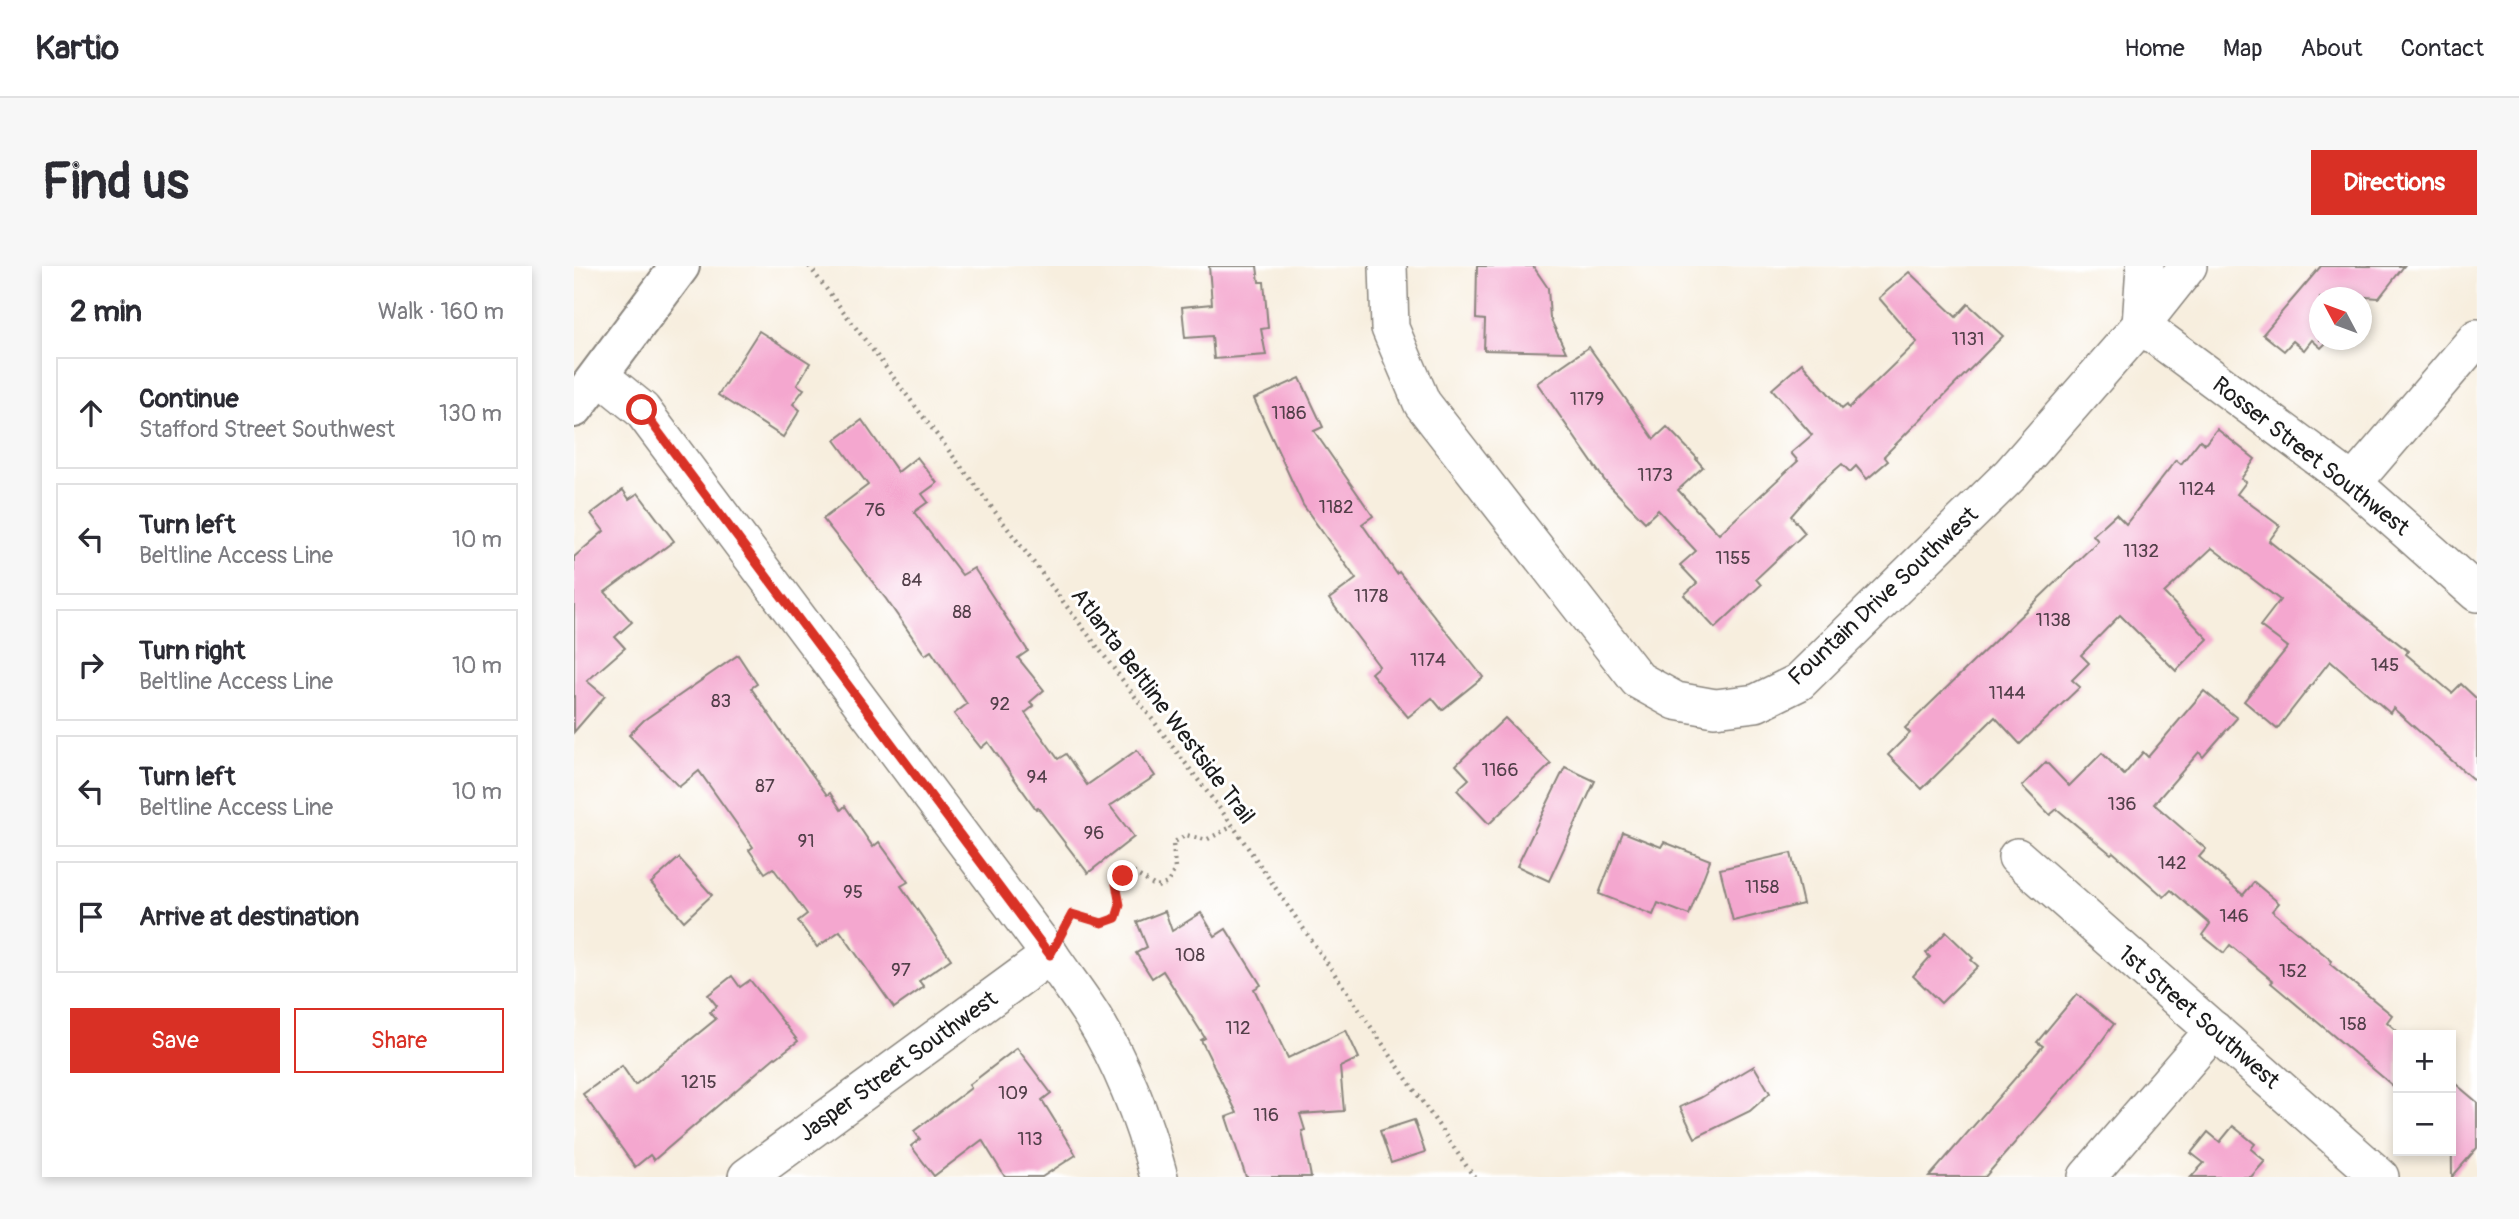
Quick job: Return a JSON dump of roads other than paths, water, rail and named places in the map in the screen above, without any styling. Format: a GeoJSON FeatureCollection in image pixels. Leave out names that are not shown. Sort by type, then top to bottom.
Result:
{"type":"FeatureCollection","features":[{"type":"Feature","properties":{"kind":"main road"},"geometry":{"type":"LineString","coordinates":[[574,408],[680,266]]}},
{"type":"Feature","properties":{"kind":"street","name":"Fountain Drive Southwest"},"geometry":{"type":"LineString","coordinates":[[1388,266],[1390,328],[1422,402],[1638,680],[1676,701],[1715,708],[1756,703],[1799,682],[2011,474],[2141,325],[2188,266]]}},
{"type":"Feature","properties":{"kind":"street"},"geometry":{"type":"LineString","coordinates":[[2141,325],[2144,266]]}},
{"type":"Feature","properties":{"kind":"street","name":"Rosser Street Southwest"},"geometry":{"type":"LineString","coordinates":[[2141,325],[2353,483],[2477,593]]}},
{"type":"Feature","properties":{"kind":"street"},"geometry":{"type":"LineString","coordinates":[[2353,483],[2477,338]]}},
{"type":"Feature","properties":{"kind":"street"},"geometry":{"type":"LineString","coordinates":[[600,376],[642,410],[1050,955],[1093,1017],[1124,1074],[1148,1135],[1159,1177]]}},
{"type":"Feature","properties":{"kind":"street","name":"1st Street Southwest"},"geometry":{"type":"LineString","coordinates":[[2017,857],[2380,1177]]}},
{"type":"Feature","properties":{"kind":"street","name":"Jasper Street Southwest"},"geometry":{"type":"LineString","coordinates":[[747,1177],[1050,955]]}},
{"type":"Feature","properties":{"kind":"street"},"geometry":{"type":"LineString","coordinates":[[2087,1177],[2214,1030]]}}]}
